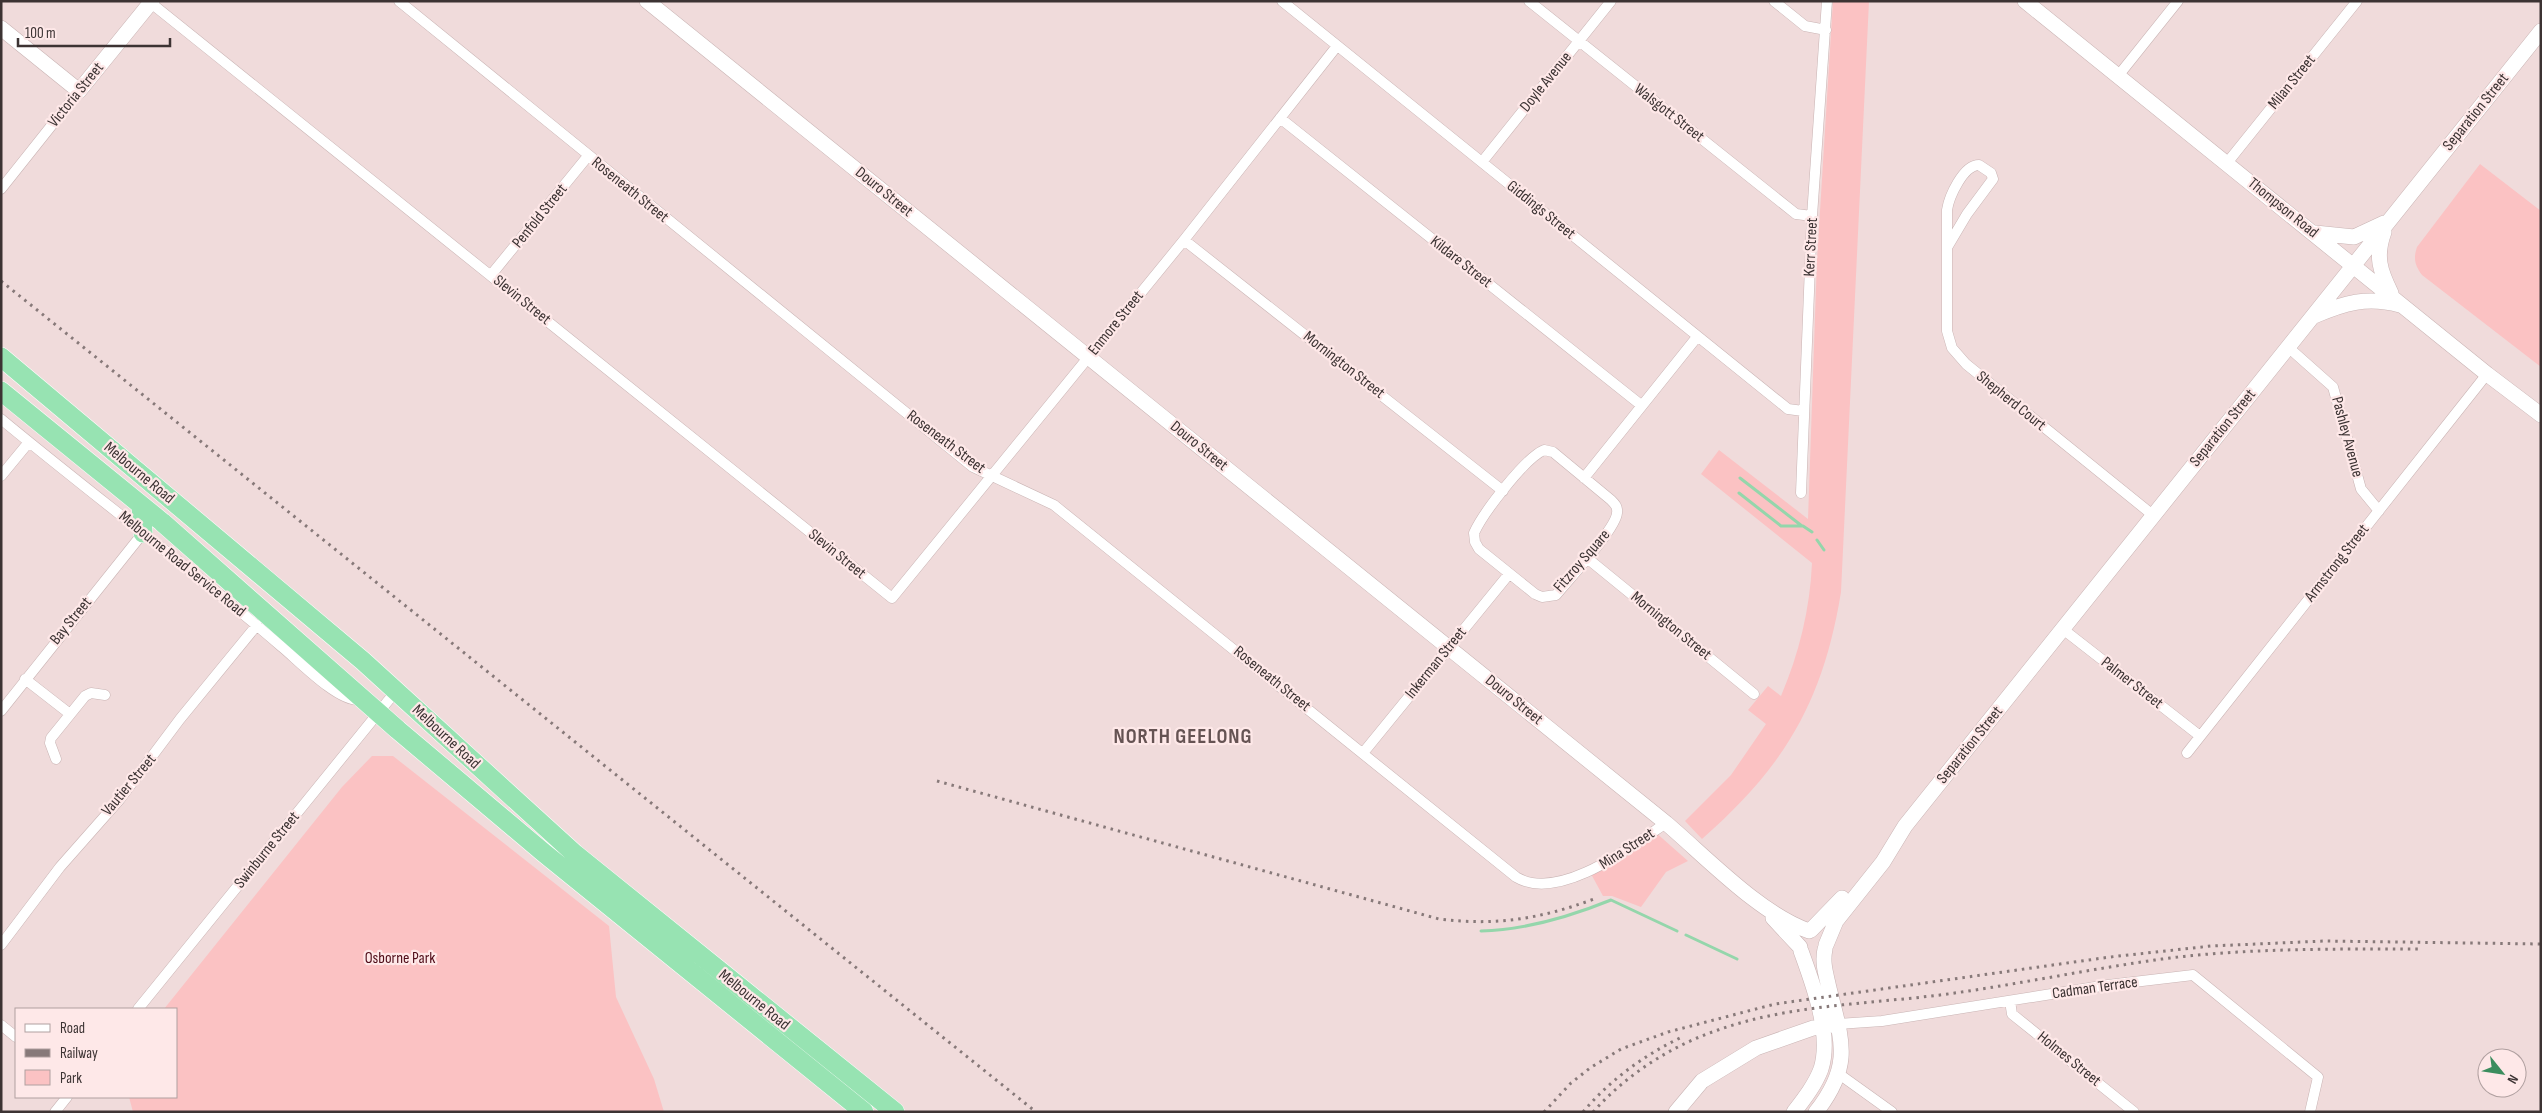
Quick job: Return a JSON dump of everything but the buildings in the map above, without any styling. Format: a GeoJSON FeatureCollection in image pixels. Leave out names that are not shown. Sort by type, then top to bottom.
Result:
{"type":"FeatureCollection","features":[{"type":"Feature","properties":{"kind":"highway","name":"Melbourne Road"},"geometry":{"type":"LineString","coordinates":[[1,357],[396,691],[575,854],[895,1112]]}},
{"type":"Feature","properties":{"kind":"highway","name":"Melbourne Road"},"geometry":{"type":"LineString","coordinates":[[1,391],[162,522],[372,706],[544,853],[864,1112]]}},
{"type":"Feature","properties":{"kind":"highway"},"geometry":{"type":"LineString","coordinates":[[1,408],[124,491]]}},
{"type":"Feature","properties":{"kind":"highway"},"geometry":{"type":"LineString","coordinates":[[97,437],[115,464],[165,508],[167,515],[162,522]]}},
{"type":"Feature","properties":{"kind":"highway"},"geometry":{"type":"LineString","coordinates":[[141,505],[143,533]]}},
{"type":"Feature","properties":{"kind":"main road","name":"Douro Street"},"geometry":{"type":"LineString","coordinates":[[647,1],[1666,823],[1749,894],[1787,921],[1810,931]]}},
{"type":"Feature","properties":{"kind":"main road","name":"Thompson Road"},"geometry":{"type":"LineString","coordinates":[[2025,1],[2487,374],[2541,415]]}},
{"type":"Feature","properties":{"kind":"main road","name":"Victoria Street"},"geometry":{"type":"LineString","coordinates":[[79,91],[152,2]]}},
{"type":"Feature","properties":{"kind":"main road"},"geometry":{"type":"LineString","coordinates":[[1,28],[79,91]]}},
{"type":"Feature","properties":{"kind":"main road","name":"Separation Street"},"geometry":{"type":"LineString","coordinates":[[1816,1112],[1829,1095],[1839,1074],[1842,1050],[1838,1024],[1825,974],[1826,947],[1836,921],[1888,855],[1905,826],[2064,630],[2541,31]]}},
{"type":"Feature","properties":{"kind":"main road"},"geometry":{"type":"LineString","coordinates":[[2314,233],[2354,237],[2390,219]]}},
{"type":"Feature","properties":{"kind":"main road"},"geometry":{"type":"LineString","coordinates":[[2390,219],[2380,245],[2378,259],[2384,280],[2399,303]]}},
{"type":"Feature","properties":{"kind":"main road"},"geometry":{"type":"LineString","coordinates":[[2312,317],[2341,304],[2360,300],[2399,303]]}},
{"type":"Feature","properties":{"kind":"main road","name":"Separation Street"},"geometry":{"type":"LineString","coordinates":[[1810,931],[1828,914],[1885,844],[1905,826]]}},
{"type":"Feature","properties":{"kind":"main road","name":"Douro Street"},"geometry":{"type":"LineString","coordinates":[[1749,894],[1800,949]]}},
{"type":"Feature","properties":{"kind":"main road"},"geometry":{"type":"LineString","coordinates":[[1794,1112],[1812,1087],[1820,1069],[1824,1052],[1822,1026],[1811,977],[1800,949],[1802,936],[1810,931],[1821,934],[1826,947],[1820,956],[1812,958],[1800,949]]}},
{"type":"Feature","properties":{"kind":"main road"},"geometry":{"type":"LineString","coordinates":[[1676,1112],[1702,1081],[1762,1045],[1822,1026],[1838,1024]]}},
{"type":"Feature","properties":{"kind":"main road"},"geometry":{"type":"LineString","coordinates":[[1820,1069],[1839,1074]]}},
{"type":"Feature","properties":{"kind":"street","name":"Roseneath Street"},"geometry":{"type":"LineString","coordinates":[[400,1],[588,156],[965,460],[990,476],[1041,497],[1054,506],[1363,752],[1512,874],[1528,882]]}},
{"type":"Feature","properties":{"kind":"street","name":"Giddings Street"},"geometry":{"type":"LineString","coordinates":[[1282,1],[1788,410],[1803,411]]}},
{"type":"Feature","properties":{"kind":"street","name":"Walsgott Street"},"geometry":{"type":"LineString","coordinates":[[1529,1],[1796,214],[1812,216]]}},
{"type":"Feature","properties":{"kind":"street","name":"Doyle Avenue"},"geometry":{"type":"LineString","coordinates":[[1482,162],[1611,1]]}},
{"type":"Feature","properties":{"kind":"street"},"geometry":{"type":"LineString","coordinates":[[1774,1],[1805,26],[1826,30]]}},
{"type":"Feature","properties":{"kind":"street","name":"Kerr Street"},"geometry":{"type":"LineString","coordinates":[[1801,493],[1812,216],[1828,1]]}},
{"type":"Feature","properties":{"kind":"street"},"geometry":{"type":"LineString","coordinates":[[2118,76],[2178,1]]}},
{"type":"Feature","properties":{"kind":"street","name":"Milan Street"},"geometry":{"type":"LineString","coordinates":[[2227,163],[2357,1]]}},
{"type":"Feature","properties":{"kind":"street","name":"Slevin Street"},"geometry":{"type":"LineString","coordinates":[[152,2],[892,598]]}},
{"type":"Feature","properties":{"kind":"street","name":"Enmore Street"},"geometry":{"type":"LineString","coordinates":[[892,598],[1184,240],[1337,46]]}},
{"type":"Feature","properties":{"kind":"street","name":"Victoria Street"},"geometry":{"type":"LineString","coordinates":[[1,189],[79,91]]}},
{"type":"Feature","properties":{"kind":"street","name":"Kildare Street"},"geometry":{"type":"LineString","coordinates":[[1280,118],[1641,405]]}},
{"type":"Feature","properties":{"kind":"street","name":"Penfold Street"},"geometry":{"type":"LineString","coordinates":[[491,275],[588,156]]}},
{"type":"Feature","properties":{"kind":"street","name":"Shepherd Court"},"geometry":{"type":"LineString","coordinates":[[1948,246],[1967,214],[1993,179],[1991,173],[1979,164],[1972,166],[1951,195],[1947,210],[1947,330],[1957,356],[2154,516]]}},
{"type":"Feature","properties":{"kind":"street","name":"Mornington Street"},"geometry":{"type":"LineString","coordinates":[[1184,240],[1503,491]]}},
{"type":"Feature","properties":{"kind":"street"},"geometry":{"type":"LineString","coordinates":[[1584,478],[1697,337]]}},
{"type":"Feature","properties":{"kind":"street","name":"Pashley Avenue"},"geometry":{"type":"LineString","coordinates":[[2288,347],[2334,387],[2361,489],[2379,511]]}},
{"type":"Feature","properties":{"kind":"street","name":"Armstrong Street"},"geometry":{"type":"LineString","coordinates":[[2187,752],[2487,374]]}},
{"type":"Feature","properties":{"kind":"street","name":"Melbourne Road Service Road"},"geometry":{"type":"LineString","coordinates":[[1,418],[258,625],[341,695],[372,706]]}},
{"type":"Feature","properties":{"kind":"street"},"geometry":{"type":"LineString","coordinates":[[1,476],[29,442]]}},
{"type":"Feature","properties":{"kind":"street","name":"Fitzroy Square"},"geometry":{"type":"LineString","coordinates":[[1544,450],[1553,452],[1584,478],[1611,500],[1617,507],[1618,515],[1587,558],[1556,595],[1548,598],[1535,594],[1479,549],[1475,542],[1474,533],[1478,525],[1503,491],[1536,454],[1544,450]]}},
{"type":"Feature","properties":{"kind":"street","name":"Bay Street"},"geometry":{"type":"LineString","coordinates":[[1,711],[143,533]]}},
{"type":"Feature","properties":{"kind":"street","name":"Mornington Street"},"geometry":{"type":"LineString","coordinates":[[1587,558],[1754,694]]}},
{"type":"Feature","properties":{"kind":"street","name":"Inkerman Street"},"geometry":{"type":"LineString","coordinates":[[1363,752],[1509,574]]}},
{"type":"Feature","properties":{"kind":"street","name":"Vautier Street"},"geometry":{"type":"LineString","coordinates":[[1,945],[60,868],[120,798],[180,719],[258,625]]}},
{"type":"Feature","properties":{"kind":"street","name":"Palmer Street"},"geometry":{"type":"LineString","coordinates":[[2064,630],[2200,736]]}},
{"type":"Feature","properties":{"kind":"street"},"geometry":{"type":"LineString","coordinates":[[25,679],[70,714]]}},
{"type":"Feature","properties":{"kind":"street","name":"Swinburne Street"},"geometry":{"type":"LineString","coordinates":[[139,1008],[372,706],[396,691]]}},
{"type":"Feature","properties":{"kind":"street"},"geometry":{"type":"LineString","coordinates":[[56,759],[50,743],[51,738],[85,696],[91,693],[105,695]]}},
{"type":"Feature","properties":{"kind":"street","name":"Mina Street"},"geometry":{"type":"LineString","coordinates":[[1528,882],[1549,883],[1594,870],[1666,823]]}},
{"type":"Feature","properties":{"kind":"street","name":"Cadman Terrace"},"geometry":{"type":"LineString","coordinates":[[1838,1024],[1873,1022],[2010,1002],[2108,985],[2193,975],[2318,1077],[2310,1112]]}},
{"type":"Feature","properties":{"kind":"street","name":"Holmes Street"},"geometry":{"type":"LineString","coordinates":[[2010,1002],[2012,1014],[2134,1112]]}},
{"type":"Feature","properties":{"kind":"street"},"geometry":{"type":"LineString","coordinates":[[1,1025],[15,1036]]}},
{"type":"Feature","properties":{"kind":"street"},"geometry":{"type":"LineString","coordinates":[[1839,1074],[1892,1112]]}},
{"type":"Feature","properties":{"kind":"street"},"geometry":{"type":"LineString","coordinates":[[55,1112],[66,1098]]}},
{"type":"Feature","properties":{"kind":"green space"},"geometry":{"type":"Polygon","coordinates":[[[1833,1],[1869,1],[1841,592],[1823,667],[1811,699],[1796,729],[1778,758],[1756,785],[1702,839],[1685,821],[1731,775],[1766,724],[1748,710],[1768,686],[1781,696],[1803,631],[1809,597],[1812,563],[1701,474],[1719,450],[1808,519],[1817,260],[1833,1]]]}},
{"type":"Feature","properties":{"kind":"green space"},"geometry":{"type":"Polygon","coordinates":[[[2480,164],[2541,211],[2541,367],[2422,275],[2416,265],[2415,255],[2417,247],[2480,164]]]}},
{"type":"Feature","properties":{"kind":"green space","name":"Osborne Park"},"geometry":{"type":"Polygon","coordinates":[[[372,756],[393,756],[609,926],[616,997],[654,1079],[664,1112],[133,1112],[129,1098],[178,1098],[178,1008],[165,1008],[342,787],[372,756]]]}},
{"type":"Feature","properties":{"kind":"green space"},"geometry":{"type":"Polygon","coordinates":[[[1654,831],[1688,861],[1666,872],[1641,907],[1612,896],[1603,896],[1590,872],[1654,831]]]}},
{"type":"Feature","properties":{"kind":"waterway"},"geometry":{"type":"LineString","coordinates":[[1740,478],[1802,526]]}},
{"type":"Feature","properties":{"kind":"waterway"},"geometry":{"type":"LineString","coordinates":[[1739,493],[1781,526],[1803,526],[1812,532]]}},
{"type":"Feature","properties":{"kind":"waterway"},"geometry":{"type":"LineString","coordinates":[[1817,540],[1824,550]]}},
{"type":"Feature","properties":{"kind":"waterway"},"geometry":{"type":"LineString","coordinates":[[1481,931],[1547,922],[1611,900],[1677,931]]}},
{"type":"Feature","properties":{"kind":"waterway"},"geometry":{"type":"LineString","coordinates":[[1686,935],[1737,959]]}},
{"type":"Feature","properties":{"kind":"railway"},"geometry":{"type":"LineString","coordinates":[[1,281],[1036,1112]]}},
{"type":"Feature","properties":{"kind":"railway"},"geometry":{"type":"LineString","coordinates":[[937,781],[1439,919],[1480,922],[1518,919],[1555,912],[1594,899]]}},
{"type":"Feature","properties":{"kind":"railway"},"geometry":{"type":"LineString","coordinates":[[1544,1112],[1571,1083],[1590,1068],[1621,1049],[1668,1032],[1775,1004],[2110,957],[2211,946],[2325,941],[2541,944]]}},
{"type":"Feature","properties":{"kind":"railway"},"geometry":{"type":"LineString","coordinates":[[1593,1112],[1620,1085],[1651,1063],[1683,1044],[1718,1030],[1772,1015],[1828,1006],[1969,991],[2170,958],[2232,952],[2421,949]]}},
{"type":"Feature","properties":{"kind":"railway"},"geometry":{"type":"LineString","coordinates":[[1583,1112],[1593,1100],[1628,1069],[1682,1037]]}},
{"type":"Feature","properties":{"kind":"district","name":"NORTH GEELONG"},"geometry":{"type":"Point","coordinates":[1183,736]}}]}
